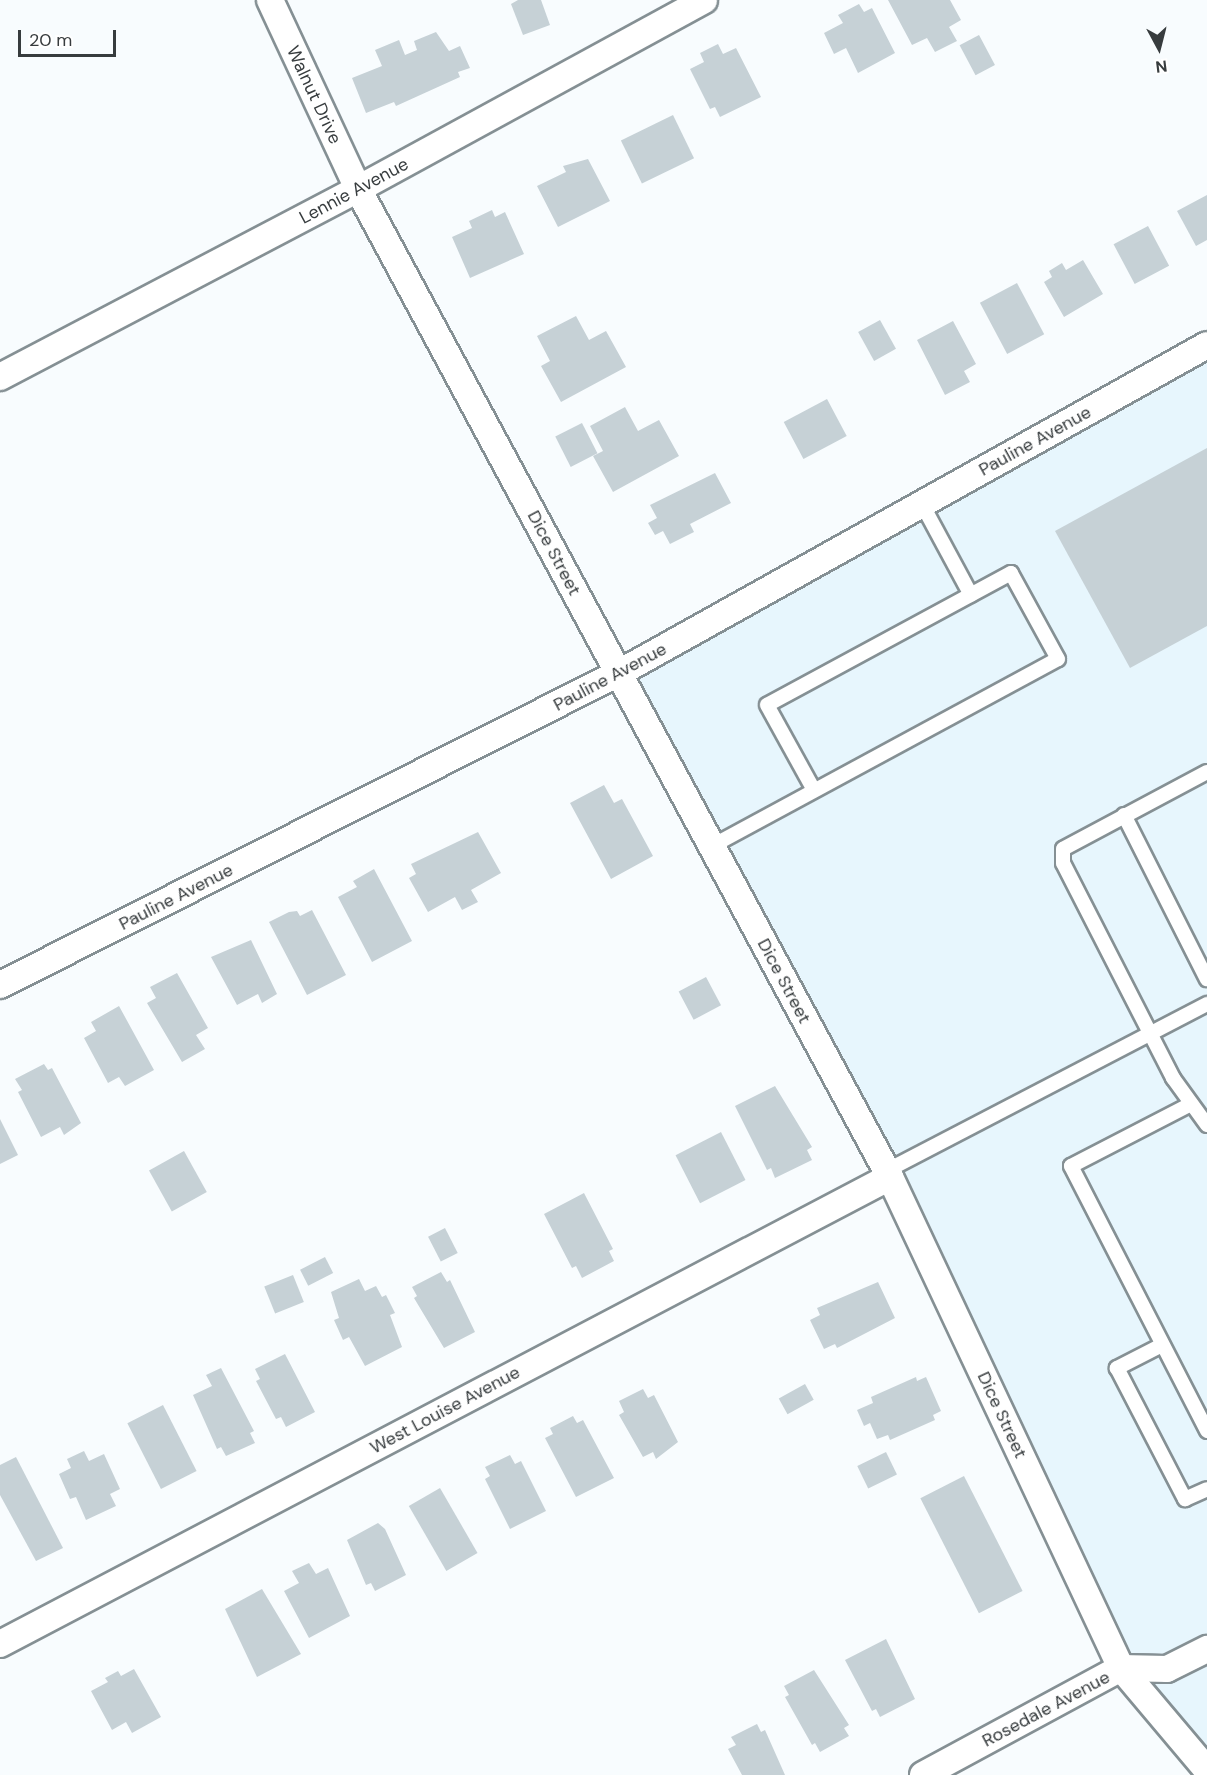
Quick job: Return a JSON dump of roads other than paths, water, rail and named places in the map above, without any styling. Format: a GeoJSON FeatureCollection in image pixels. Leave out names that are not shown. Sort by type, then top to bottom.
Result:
{"type":"FeatureCollection","features":[{"type":"Feature","properties":{"kind":"street","name":"Walnut Drive"},"geometry":{"type":"LineString","coordinates":[[270,0],[358,189]]}},
{"type":"Feature","properties":{"kind":"street","name":"Lennie Avenue"},"geometry":{"type":"LineString","coordinates":[[0,377],[358,189],[704,0]]}},
{"type":"Feature","properties":{"kind":"street","name":"Dice Street"},"geometry":{"type":"LineString","coordinates":[[358,189],[888,1174],[1121,1668],[1207,1770]]}},
{"type":"Feature","properties":{"kind":"street","name":"Pauline Avenue"},"geometry":{"type":"LineString","coordinates":[[0,985],[620,674],[1207,345]]}},
{"type":"Feature","properties":{"kind":"street","name":"West Louise Avenue"},"geometry":{"type":"LineString","coordinates":[[0,1644],[888,1174]]}},
{"type":"Feature","properties":{"kind":"street","name":"Rosedale Avenue"},"geometry":{"type":"LineString","coordinates":[[923,1775],[1121,1668],[1167,1669],[1207,1649]]}},
{"type":"Feature","properties":{"kind":"lane"},"geometry":{"type":"LineString","coordinates":[[922,504],[971,595]]}},
{"type":"Feature","properties":{"kind":"lane"},"geometry":{"type":"LineString","coordinates":[[712,846],[1058,659],[1011,573],[767,705],[814,790]]}},
{"type":"Feature","properties":{"kind":"lane"},"geometry":{"type":"LineString","coordinates":[[1207,772],[1062,849],[1063,863],[1150,1034],[1191,1104],[1207,1125]]}},
{"type":"Feature","properties":{"kind":"lane"},"geometry":{"type":"LineString","coordinates":[[1124,815],[1207,980]]}},
{"type":"Feature","properties":{"kind":"lane"},"geometry":{"type":"LineString","coordinates":[[888,1174],[1207,1005]]}},
{"type":"Feature","properties":{"kind":"lane"},"geometry":{"type":"LineString","coordinates":[[1191,1104],[1071,1166],[1207,1431]]}},
{"type":"Feature","properties":{"kind":"lane"},"geometry":{"type":"LineString","coordinates":[[1162,1345],[1117,1368],[1185,1499],[1207,1489]]}}]}
